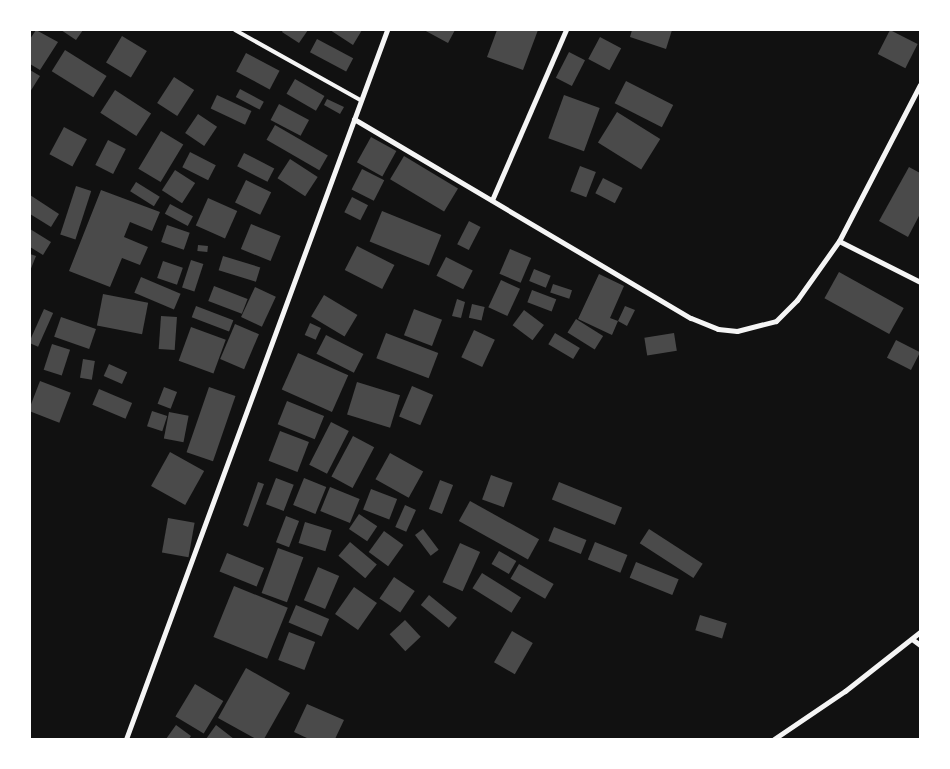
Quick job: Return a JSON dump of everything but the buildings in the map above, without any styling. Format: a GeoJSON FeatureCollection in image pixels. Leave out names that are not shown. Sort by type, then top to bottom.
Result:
{"type":"FeatureCollection","features":[{"type":"Feature","properties":{"kind":"street"},"geometry":{"type":"LineString","coordinates":[[126,739],[387,30]]}},
{"type":"Feature","properties":{"kind":"street"},"geometry":{"type":"LineString","coordinates":[[492,200],[566,30]]}},
{"type":"Feature","properties":{"kind":"street"},"geometry":{"type":"LineString","coordinates":[[354,119],[691,318],[718,329],[737,331],[776,321],[797,300],[839,241],[920,85]]}},
{"type":"Feature","properties":{"kind":"street"},"geometry":{"type":"LineString","coordinates":[[839,241],[920,282]]}},
{"type":"Feature","properties":{"kind":"street"},"geometry":{"type":"LineString","coordinates":[[774,739],[845,691],[920,632]]}},
{"type":"Feature","properties":{"kind":"street"},"geometry":{"type":"LineString","coordinates":[[912,639],[920,645]]}},
{"type":"Feature","properties":{"kind":"lane"},"geometry":{"type":"LineString","coordinates":[[235,30],[360,100]]}}]}
